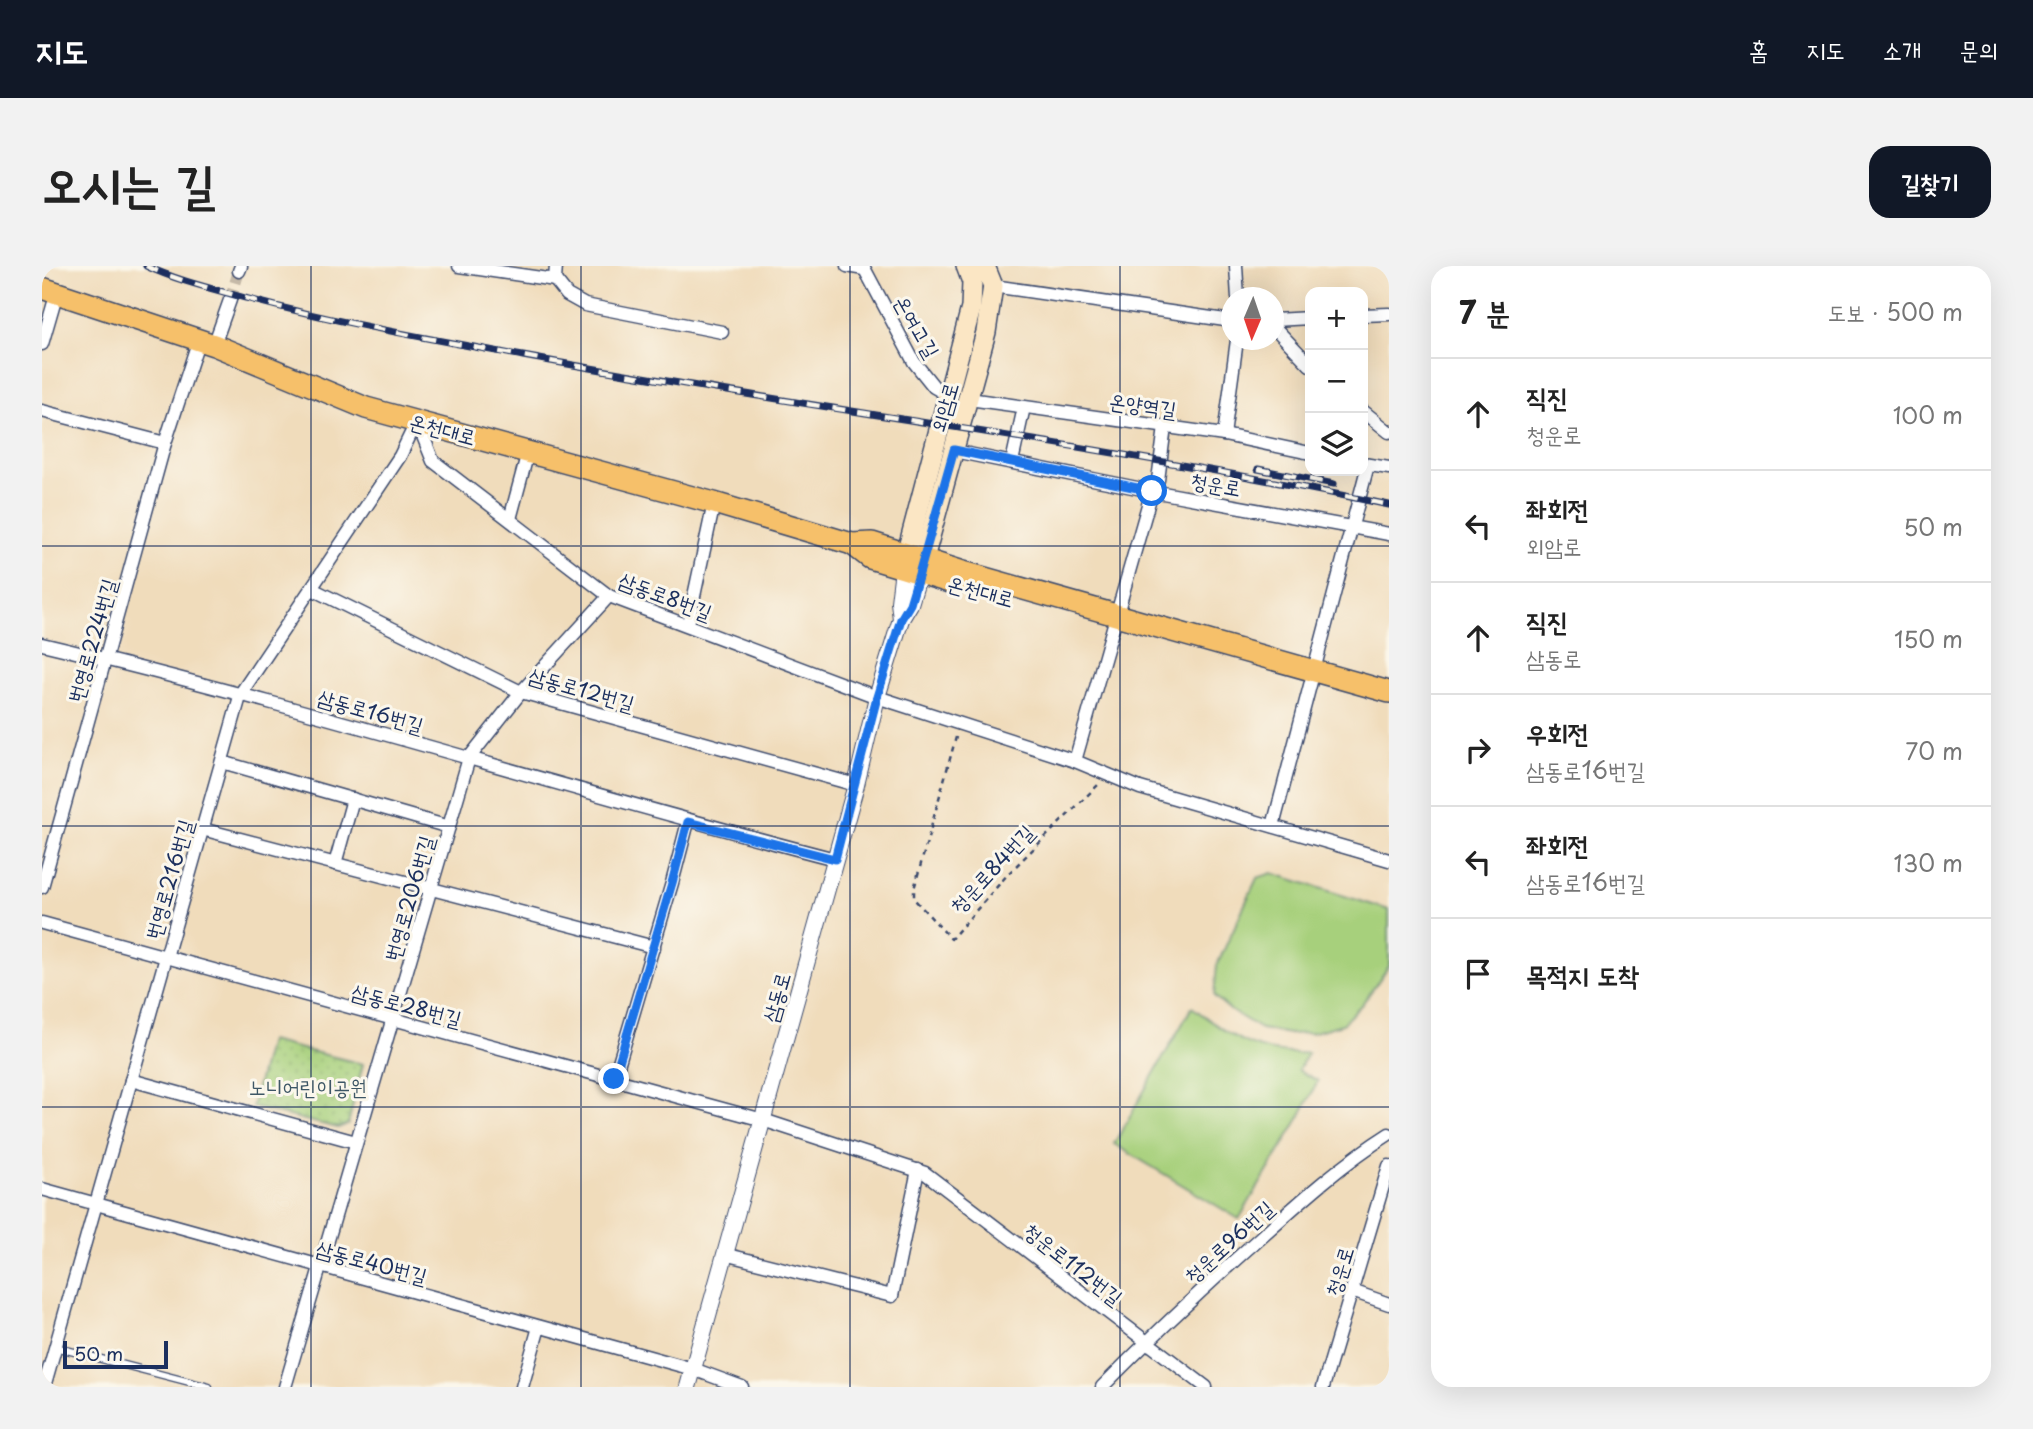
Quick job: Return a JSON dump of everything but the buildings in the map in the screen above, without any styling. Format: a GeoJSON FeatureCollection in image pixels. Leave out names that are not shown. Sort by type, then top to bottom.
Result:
{"type":"FeatureCollection","features":[{"type":"Feature","properties":{"kind":"main road","name":"외암로"},"geometry":{"type":"LineString","coordinates":[[913,564],[954,450],[971,308],[972,282],[966,266]]}},
{"type":"Feature","properties":{"kind":"main road"},"geometry":{"type":"LineString","coordinates":[[985,266],[993,286]]}},
{"type":"Feature","properties":{"kind":"main road","name":"외암로"},"geometry":{"type":"LineString","coordinates":[[913,564],[959,397],[986,332],[993,286]]}},
{"type":"Feature","properties":{"kind":"main road","name":"온천대로"},"geometry":{"type":"LineString","coordinates":[[50,290],[206,342],[366,408],[714,503],[852,544],[870,558],[913,564],[1313,676],[1389,692]]}},
{"type":"Feature","properties":{"kind":"main road","name":"온천대로"},"geometry":{"type":"LineString","coordinates":[[1313,676],[1389,703]]}},
{"type":"Feature","properties":{"kind":"street"},"geometry":{"type":"LineString","coordinates":[[459,266],[555,280]]}},
{"type":"Feature","properties":{"kind":"street"},"geometry":{"type":"LineString","coordinates":[[556,266],[555,280],[567,295],[585,305],[722,332]]}},
{"type":"Feature","properties":{"kind":"street"},"geometry":{"type":"LineString","coordinates":[[847,266],[863,268]]}},
{"type":"Feature","properties":{"kind":"street"},"geometry":{"type":"LineString","coordinates":[[1236,266],[1237,287]]}},
{"type":"Feature","properties":{"kind":"street","name":"온여고길"},"geometry":{"type":"LineString","coordinates":[[863,268],[914,362],[934,387],[959,397]]}},
{"type":"Feature","properties":{"kind":"street"},"geometry":{"type":"LineString","coordinates":[[993,286],[1221,320]]}},
{"type":"Feature","properties":{"kind":"street"},"geometry":{"type":"LineString","coordinates":[[42,344],[50,290]]}},
{"type":"Feature","properties":{"kind":"street","name":"번영로224번길"},"geometry":{"type":"LineString","coordinates":[[42,887],[165,443],[206,342],[230,300]]}},
{"type":"Feature","properties":{"kind":"street"},"geometry":{"type":"LineString","coordinates":[[1368,315],[1389,314]]}},
{"type":"Feature","properties":{"kind":"street"},"geometry":{"type":"LineString","coordinates":[[1284,319],[1305,318]]}},
{"type":"Feature","properties":{"kind":"street"},"geometry":{"type":"LineString","coordinates":[[1284,338],[1305,360]]}},
{"type":"Feature","properties":{"kind":"street"},"geometry":{"type":"LineString","coordinates":[[1224,435],[1236,350]]}},
{"type":"Feature","properties":{"kind":"street","name":"온양역길"},"geometry":{"type":"LineString","coordinates":[[959,397],[1224,435],[1305,452]]}},
{"type":"Feature","properties":{"kind":"street"},"geometry":{"type":"LineString","coordinates":[[1012,462],[1024,407]]}},
{"type":"Feature","properties":{"kind":"street"},"geometry":{"type":"LineString","coordinates":[[42,411],[165,443]]}},
{"type":"Feature","properties":{"kind":"street"},"geometry":{"type":"LineString","coordinates":[[1365,413],[1389,432]]}},
{"type":"Feature","properties":{"kind":"street","name":"삼동로8번길"},"geometry":{"type":"LineString","coordinates":[[417,421],[433,461],[609,596],[877,697]]}},
{"type":"Feature","properties":{"kind":"street","name":"번영로216번길"},"geometry":{"type":"LineString","coordinates":[[44,1387],[241,693],[401,456],[417,421]]}},
{"type":"Feature","properties":{"kind":"street"},"geometry":{"type":"LineString","coordinates":[[1074,761],[1152,491],[1158,480],[1165,427]]}},
{"type":"Feature","properties":{"kind":"street","name":"청운로"},"geometry":{"type":"LineString","coordinates":[[954,450],[1152,491],[1389,534]]}},
{"type":"Feature","properties":{"kind":"street"},"geometry":{"type":"LineString","coordinates":[[510,519],[528,452]]}},
{"type":"Feature","properties":{"kind":"street"},"geometry":{"type":"LineString","coordinates":[[1368,464],[1389,468]]}},
{"type":"Feature","properties":{"kind":"street"},"geometry":{"type":"LineString","coordinates":[[1273,826],[1363,476]]}},
{"type":"Feature","properties":{"kind":"street"},"geometry":{"type":"LineString","coordinates":[[688,624],[714,503]]}},
{"type":"Feature","properties":{"kind":"street","name":"삼동로"},"geometry":{"type":"LineString","coordinates":[[688,1387],[856,785],[877,697],[901,619],[899,602],[913,564]]}},
{"type":"Feature","properties":{"kind":"street","name":"삼동로12번길"},"geometry":{"type":"LineString","coordinates":[[312,589],[521,692],[856,785]]}},
{"type":"Feature","properties":{"kind":"street","name":"번영로206번길"},"geometry":{"type":"LineString","coordinates":[[285,1387],[469,758],[521,692],[609,596]]}},
{"type":"Feature","properties":{"kind":"street","name":"삼동로16번길"},"geometry":{"type":"LineString","coordinates":[[42,644],[241,693],[688,822],[835,859]]}},
{"type":"Feature","properties":{"kind":"street"},"geometry":{"type":"LineString","coordinates":[[877,697],[1074,761],[1140,788],[1389,860]]}},
{"type":"Feature","properties":{"kind":"street","name":"번영로206번길"},"geometry":{"type":"LineString","coordinates":[[222,762],[449,827]]}},
{"type":"Feature","properties":{"kind":"street"},"geometry":{"type":"LineString","coordinates":[[335,864],[353,800]]}},
{"type":"Feature","properties":{"kind":"street"},"geometry":{"type":"LineString","coordinates":[[614,1079],[688,822]]}},
{"type":"Feature","properties":{"kind":"street"},"geometry":{"type":"LineString","coordinates":[[202,830],[654,947]]}},
{"type":"Feature","properties":{"kind":"street","name":"삼동로28번길"},"geometry":{"type":"LineString","coordinates":[[42,923],[763,1120]]}},
{"type":"Feature","properties":{"kind":"street"},"geometry":{"type":"LineString","coordinates":[[131,1080],[356,1142]]}},
{"type":"Feature","properties":{"kind":"street","name":"청운로112번길"},"geometry":{"type":"LineString","coordinates":[[763,1120],[925,1172],[1206,1387]]}},
{"type":"Feature","properties":{"kind":"street","name":"청운로96번길"},"geometry":{"type":"LineString","coordinates":[[1102,1387],[1146,1343],[1296,1206],[1358,1153],[1389,1134]]}},
{"type":"Feature","properties":{"kind":"street","name":"청운로"},"geometry":{"type":"LineString","coordinates":[[1323,1387],[1389,1166]]}},
{"type":"Feature","properties":{"kind":"street"},"geometry":{"type":"LineString","coordinates":[[724,1254],[892,1297],[918,1170]]}},
{"type":"Feature","properties":{"kind":"street","name":"삼동로40번길"},"geometry":{"type":"LineString","coordinates":[[42,1189],[693,1369],[742,1387]]}},
{"type":"Feature","properties":{"kind":"street"},"geometry":{"type":"LineString","coordinates":[[1352,1291],[1389,1304]]}},
{"type":"Feature","properties":{"kind":"street"},"geometry":{"type":"LineString","coordinates":[[523,1387],[539,1326]]}},
{"type":"Feature","properties":{"kind":"lane"},"geometry":{"type":"LineString","coordinates":[[55,1347],[209,1387]]}},
{"type":"Feature","properties":{"kind":"path","name":"청운로84번길"},"geometry":{"type":"LineString","coordinates":[[959,724],[914,889],[914,899],[951,939],[1009,873],[1107,776]]}},
{"type":"Feature","properties":{"kind":"green space"},"geometry":{"type":"Polygon","coordinates":[[[1272,873],[1389,910],[1389,966],[1362,1004],[1342,1024],[1311,1033],[1289,1034],[1261,1029],[1230,1010],[1214,996],[1217,965],[1257,878],[1272,873]]]}},
{"type":"Feature","properties":{"kind":"green space"},"geometry":{"type":"Polygon","coordinates":[[[1192,1007],[1233,1036],[1259,1048],[1308,1053],[1298,1070],[1318,1081],[1300,1117],[1239,1219],[1114,1144],[1192,1007]]]}},
{"type":"Feature","properties":{"kind":"green space","name":"노니어린이공원"},"geometry":{"type":"Polygon","coordinates":[[[269,1041],[363,1064],[348,1124],[338,1128],[252,1107],[269,1041]]]}},
{"type":"Feature","properties":{"kind":"tunnel"},"geometry":{"type":"LineString","coordinates":[[230,300],[239,271]]}},
{"type":"Feature","properties":{"kind":"railway"},"geometry":{"type":"LineString","coordinates":[[146,266],[249,299],[420,337],[631,375],[1173,463],[1389,505]]}},
{"type":"Feature","properties":{"kind":"railway"},"geometry":{"type":"LineString","coordinates":[[1258,469],[1334,484]]}},
{"type":"Feature","properties":{"kind":"route"},"geometry":{"type":"LineString","coordinates":[[614,1079],[688,822],[835,859],[877,697],[901,619],[910,604],[954,450],[1152,491]]}}]}
